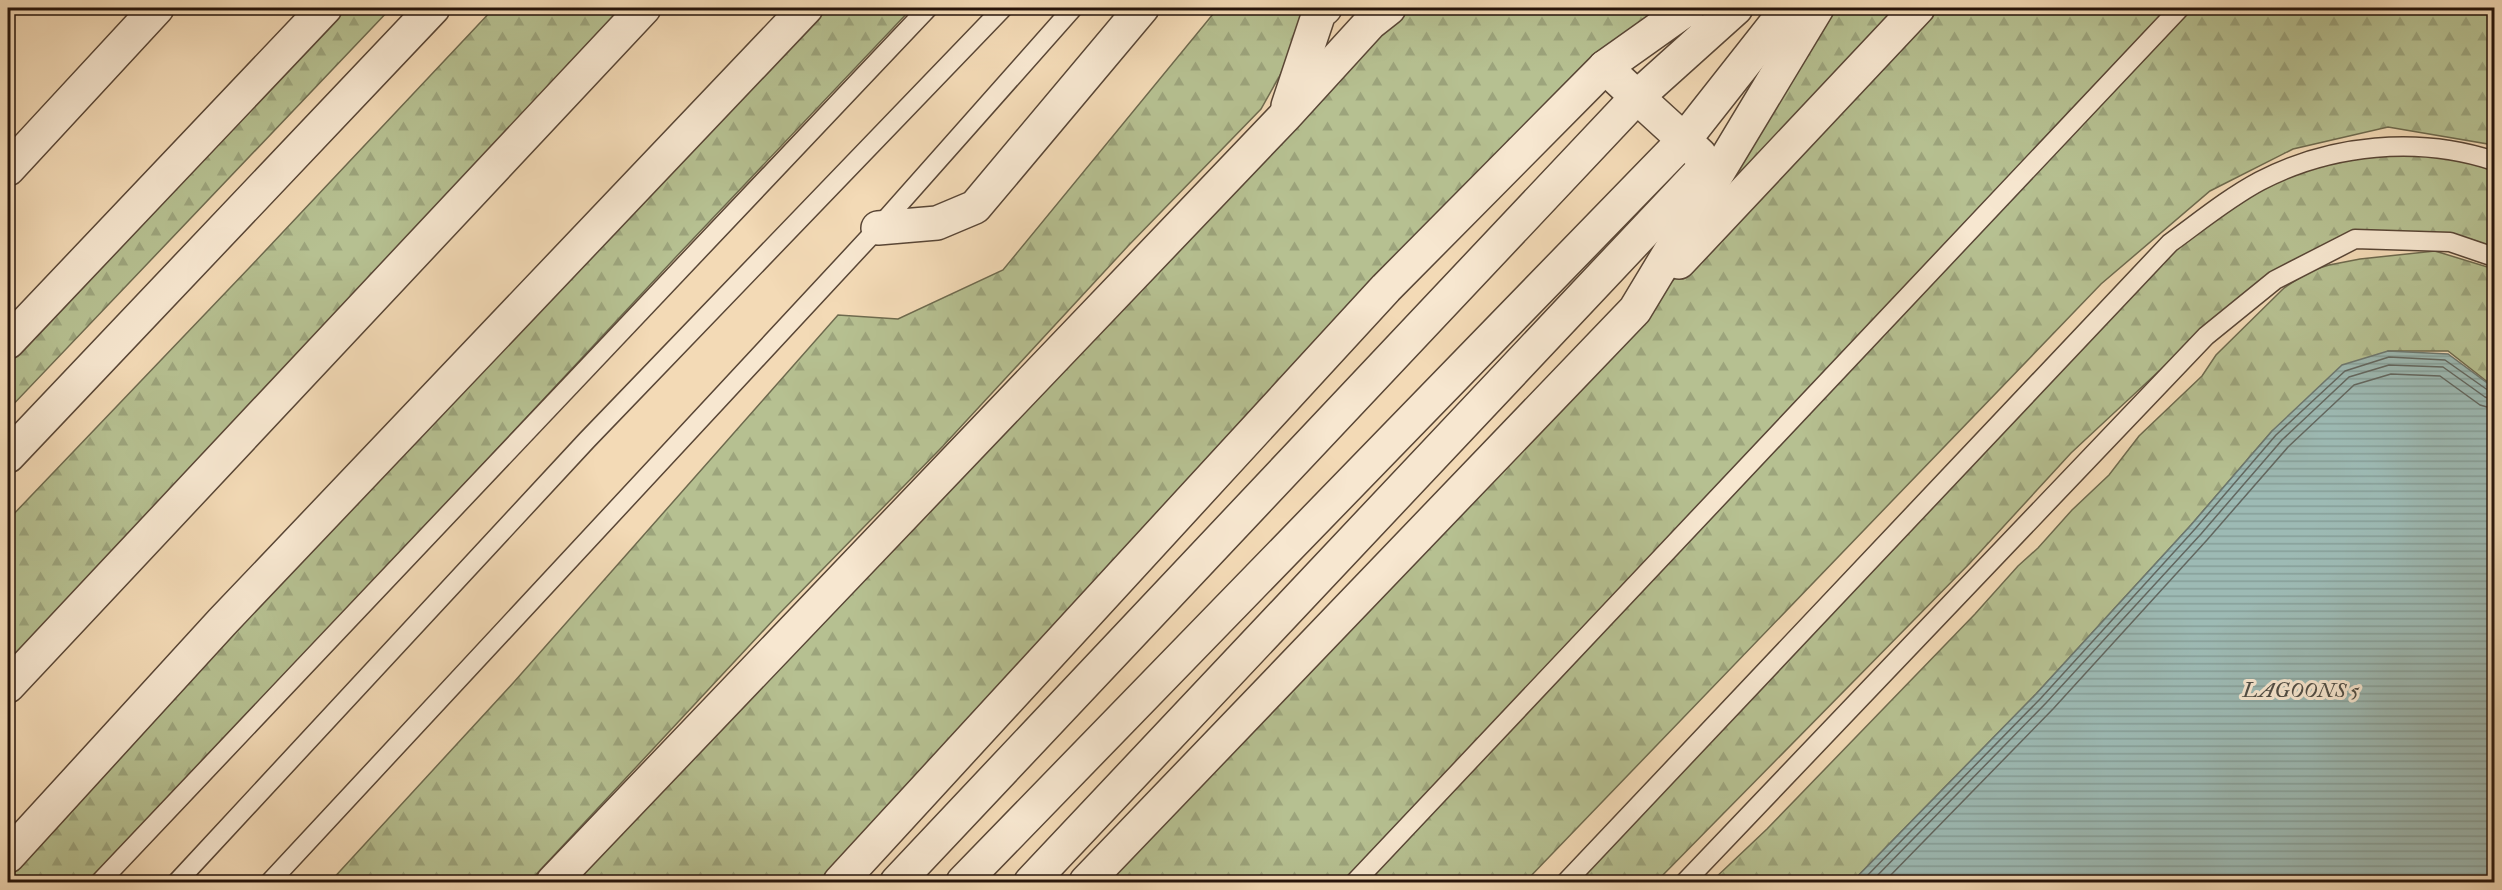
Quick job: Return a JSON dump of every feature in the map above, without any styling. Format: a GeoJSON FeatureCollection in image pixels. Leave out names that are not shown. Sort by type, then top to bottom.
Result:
{"type":"FeatureCollection","features":[{"type":"Feature","properties":{"kind":"street"},"geometry":{"type":"LineString","coordinates":[[8,169],[158,8]]}},
{"type":"Feature","properties":{"kind":"street"},"geometry":{"type":"LineString","coordinates":[[8,342],[325,8]]}},
{"type":"Feature","properties":{"kind":"street"},"geometry":{"type":"LineString","coordinates":[[8,456],[433,8]]}},
{"type":"Feature","properties":{"kind":"street"},"geometry":{"type":"LineString","coordinates":[[8,686],[644,8]]}},
{"type":"Feature","properties":{"kind":"street"},"geometry":{"type":"LineString","coordinates":[[8,856],[230,613],[806,8]]}},
{"type":"Feature","properties":{"kind":"street"},"geometry":{"type":"LineString","coordinates":[[878,228],[937,223],[975,207],[1142,8]]}},
{"type":"Feature","properties":{"kind":"street"},"geometry":{"type":"LineString","coordinates":[[1285,116],[1319,13],[1325,8]]}},
{"type":"Feature","properties":{"kind":"street"},"geometry":{"type":"LineString","coordinates":[[553,882],[1285,116],[1370,23],[1389,8]]}},
{"type":"Feature","properties":{"kind":"street"},"geometry":{"type":"LineString","coordinates":[[840,882],[1378,297],[1605,67],[1688,8]]}},
{"type":"Feature","properties":{"kind":"street"},"geometry":{"type":"LineString","coordinates":[[897,882],[1637,97],[1736,8]]}},
{"type":"Feature","properties":{"kind":"street"},"geometry":{"type":"LineString","coordinates":[[963,882],[1684,140],[1788,8]]}},
{"type":"Feature","properties":{"kind":"street"},"geometry":{"type":"LineString","coordinates":[[1031,882],[1709,163],[1810,8]]}},
{"type":"Feature","properties":{"kind":"street"},"geometry":{"type":"LineString","coordinates":[[1635,310],[1817,8]]}},
{"type":"Feature","properties":{"kind":"street"},"geometry":{"type":"LineString","coordinates":[[1086,882],[1635,310],[1918,8]]}},
{"type":"Feature","properties":{"kind":"street"},"geometry":{"type":"LineString","coordinates":[[1605,67],[1709,163]]}},
{"type":"Feature","properties":{"kind":"lane"},"geometry":{"type":"LineString","coordinates":[[100,882],[928,8]]}},
{"type":"Feature","properties":{"kind":"lane"},"geometry":{"type":"LineString","coordinates":[[177,882],[587,440],[1003,8]]}},
{"type":"Feature","properties":{"kind":"lane"},"geometry":{"type":"LineString","coordinates":[[270,882],[878,228],[1073,8]]}},
{"type":"Feature","properties":{"kind":"lane"},"geometry":{"type":"LineString","coordinates":[[1355,882],[2180,8]]}},
{"type":"Feature","properties":{"kind":"lane"},"geometry":{"type":"LineString","coordinates":[[1566,882],[2170,243],[2260,181],[2310,161],[2360,149],[2409,146],[2464,151],[2494,161]]}},
{"type":"Feature","properties":{"kind":"lane"},"geometry":{"type":"LineString","coordinates":[[1685,882],[2206,336],[2274,280],[2355,239],[2450,242],[2494,257]]}},
{"type":"Feature","properties":{"kind":"green space"},"geometry":{"type":"Polygon","coordinates":[[[333,8],[391,8],[8,410],[8,354],[333,8]]]}},
{"type":"Feature","properties":{"kind":"green space"},"geometry":{"type":"Polygon","coordinates":[[[494,8],[635,8],[8,676],[8,520],[494,8]]]}},
{"type":"Feature","properties":{"kind":"green space"},"geometry":{"type":"Polygon","coordinates":[[[812,8],[912,8],[675,258],[94,882],[8,882],[8,865],[812,8]]]}},
{"type":"Feature","properties":{"kind":"green space"},"geometry":{"type":"Polygon","coordinates":[[[1218,8],[1318,8],[1261,109],[1128,246],[943,446],[777,616],[529,882],[330,882],[514,682],[838,315],[898,319],[1003,270],[1218,8]]]}},
{"type":"Feature","properties":{"kind":"green space"},"geometry":{"type":"Polygon","coordinates":[[[1402,8],[1677,8],[836,882],[567,882],[1402,8]]]}},
{"type":"Feature","properties":{"kind":"green space"},"geometry":{"type":"Polygon","coordinates":[[[1825,8],[1907,8],[1666,271],[1825,8]]]}},
{"type":"Feature","properties":{"kind":"green space"},"geometry":{"type":"Polygon","coordinates":[[[1931,8],[2494,8],[2494,145],[2388,127],[2293,149],[2210,191],[2101,284],[1525,882],[1103,882],[1931,8]]]}},
{"type":"Feature","properties":{"kind":"green space"},"geometry":{"type":"Polygon","coordinates":[[[2435,152],[2494,168],[2494,255],[2358,236],[2218,316],[2071,453],[1970,563],[1656,882],[1570,882],[2175,247],[2258,188],[2306,166],[2363,153],[2435,152]]]}},
{"type":"Feature","properties":{"kind":"green space"},"geometry":{"type":"Polygon","coordinates":[[[2435,251],[2494,269],[2494,387],[2448,351],[2388,351],[2272,431],[2191,525],[2036,694],[1852,882],[1711,882],[1767,829],[1975,614],[2018,566],[2109,475],[2139,436],[2202,376],[2216,355],[2284,288],[2310,271],[2329,265],[2360,259],[2435,251]]]}},
{"type":"Feature","properties":{"kind":"water","name":"LAGOONS 5"},"geometry":{"type":"Polygon","coordinates":[[[2388,351],[2448,354],[2494,388],[2494,882],[1852,882],[2036,694],[2191,525],[2272,431],[2342,365],[2388,351]]]}}]}
